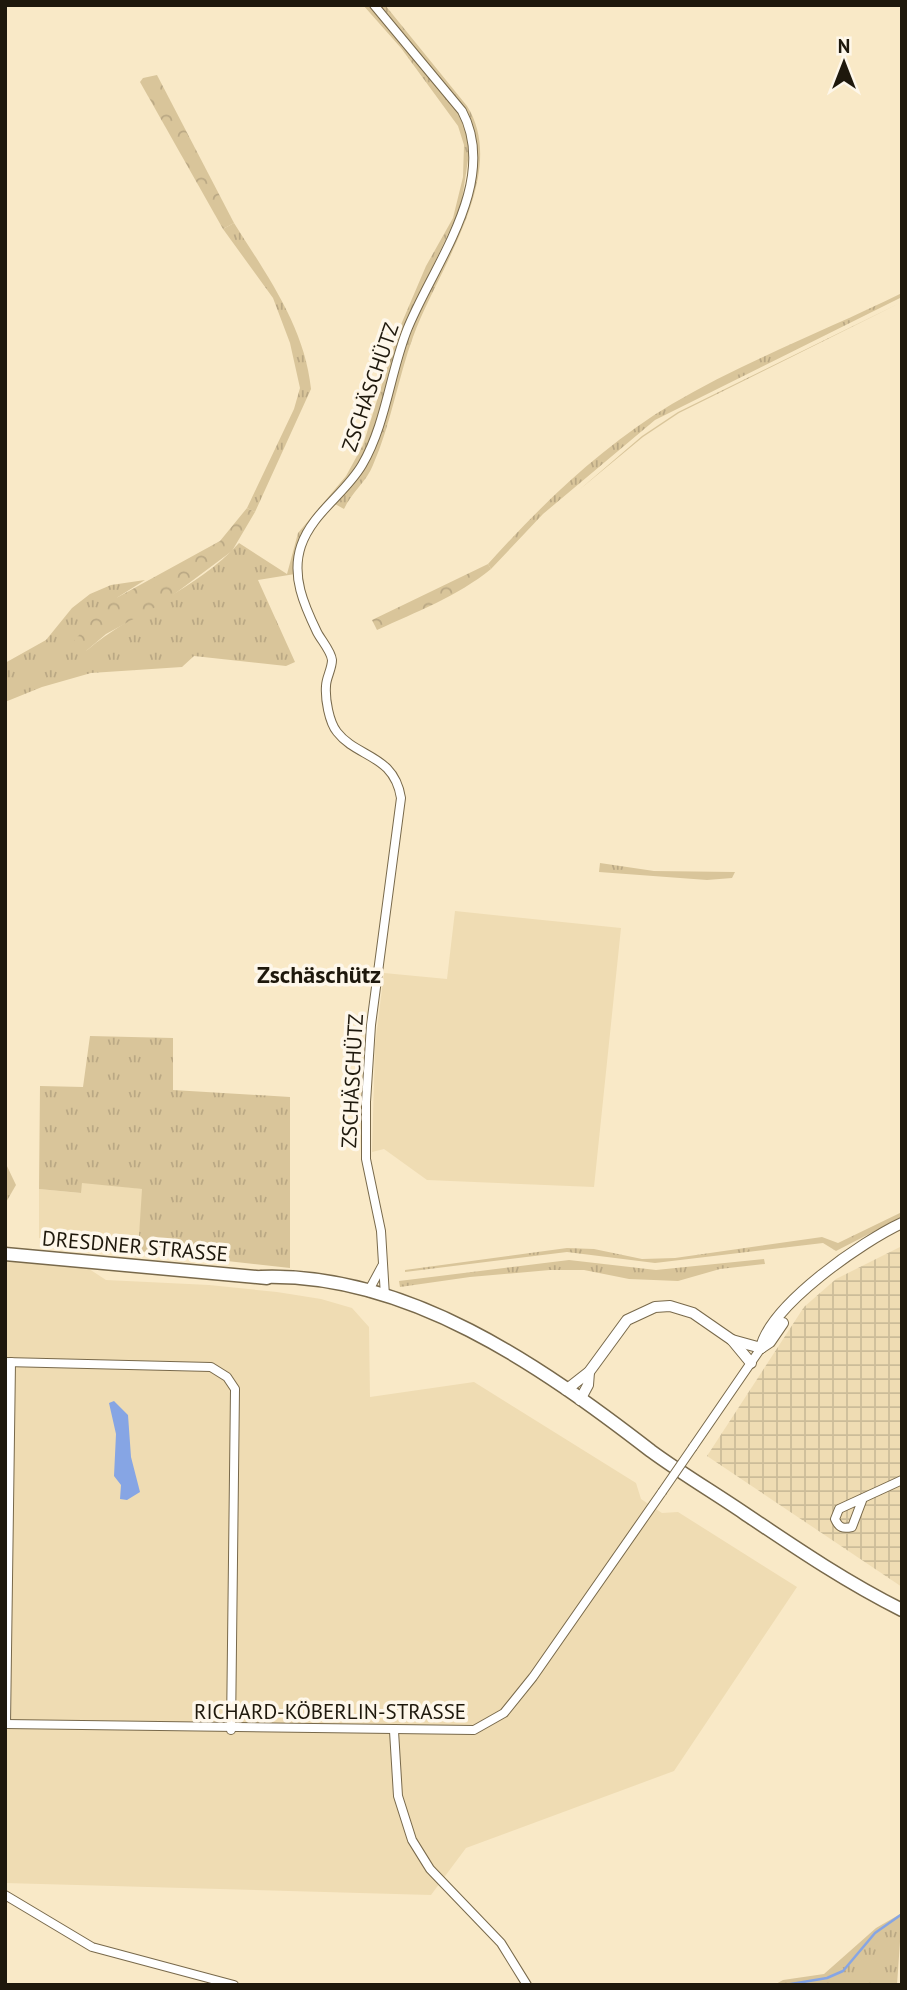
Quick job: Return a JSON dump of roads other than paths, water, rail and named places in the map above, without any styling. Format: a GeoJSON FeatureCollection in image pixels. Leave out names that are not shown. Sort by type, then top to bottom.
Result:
{"type":"FeatureCollection","features":[{"type":"Feature","properties":{"kind":"main road","name":"DRESDNER STRASSE"},"geometry":{"type":"LineString","coordinates":[[5,1254],[333,1284],[385,1296],[455,1323],[566,1390],[580,1400],[590,1413],[853,1586],[902,1610]]}},
{"type":"Feature","properties":{"kind":"street","name":"ZSCHÄSCHÜTZ"},"geometry":{"type":"LineString","coordinates":[[374,5],[461,111],[470,127],[472,147],[464,206],[407,330],[371,446],[357,472],[311,526],[302,544],[297,569],[305,602],[332,661],[325,687],[336,731],[388,770],[397,783],[401,799],[368,1066],[366,1159],[381,1231],[385,1296]]}},
{"type":"Feature","properties":{"kind":"street"},"geometry":{"type":"LineString","coordinates":[[566,1390],[589,1372],[627,1320],[646,1308],[681,1308],[732,1340],[761,1348],[770,1342],[803,1294],[847,1255],[902,1223]]}},
{"type":"Feature","properties":{"kind":"street","name":"ZSCHÄSCHÜTZ"},"geometry":{"type":"LineString","coordinates":[[368,1292],[382,1266]]}},
{"type":"Feature","properties":{"kind":"street"},"geometry":{"type":"LineString","coordinates":[[732,1340],[751,1363]]}},
{"type":"Feature","properties":{"kind":"street","name":"RICHARD-KÖBERLIN-STRASSE"},"geometry":{"type":"LineString","coordinates":[[6,1724],[231,1730],[474,1730],[504,1713],[533,1677],[761,1348]]}},
{"type":"Feature","properties":{"kind":"street"},"geometry":{"type":"LineString","coordinates":[[6,1724],[8,1362],[211,1367],[227,1377],[235,1389],[231,1730]]}},
{"type":"Feature","properties":{"kind":"street"},"geometry":{"type":"LineString","coordinates":[[580,1400],[588,1384],[589,1372]]}},
{"type":"Feature","properties":{"kind":"street"},"geometry":{"type":"LineString","coordinates":[[863,1498],[902,1480]]}},
{"type":"Feature","properties":{"kind":"street"},"geometry":{"type":"LineString","coordinates":[[394,1731],[398,1796],[412,1840],[430,1869],[501,1943],[527,1985]]}},
{"type":"Feature","properties":{"kind":"street"},"geometry":{"type":"LineString","coordinates":[[5,1895],[92,1947],[234,1985]]}},
{"type":"Feature","properties":{"kind":"water"},"geometry":{"type":"Polygon","coordinates":[[[114,1401],[128,1415],[131,1457],[140,1492],[127,1500],[120,1499],[121,1485],[114,1476],[116,1434],[109,1403],[114,1401]]]}},
{"type":"Feature","properties":{"kind":"waterway"},"geometry":{"type":"LineString","coordinates":[[785,1985],[827,1978],[843,1971],[875,1933],[902,1914]]}},
{"type":"Feature","properties":{"kind":"district","name":"Zschäschütz"},"geometry":{"type":"Point","coordinates":[319,974]}}]}
